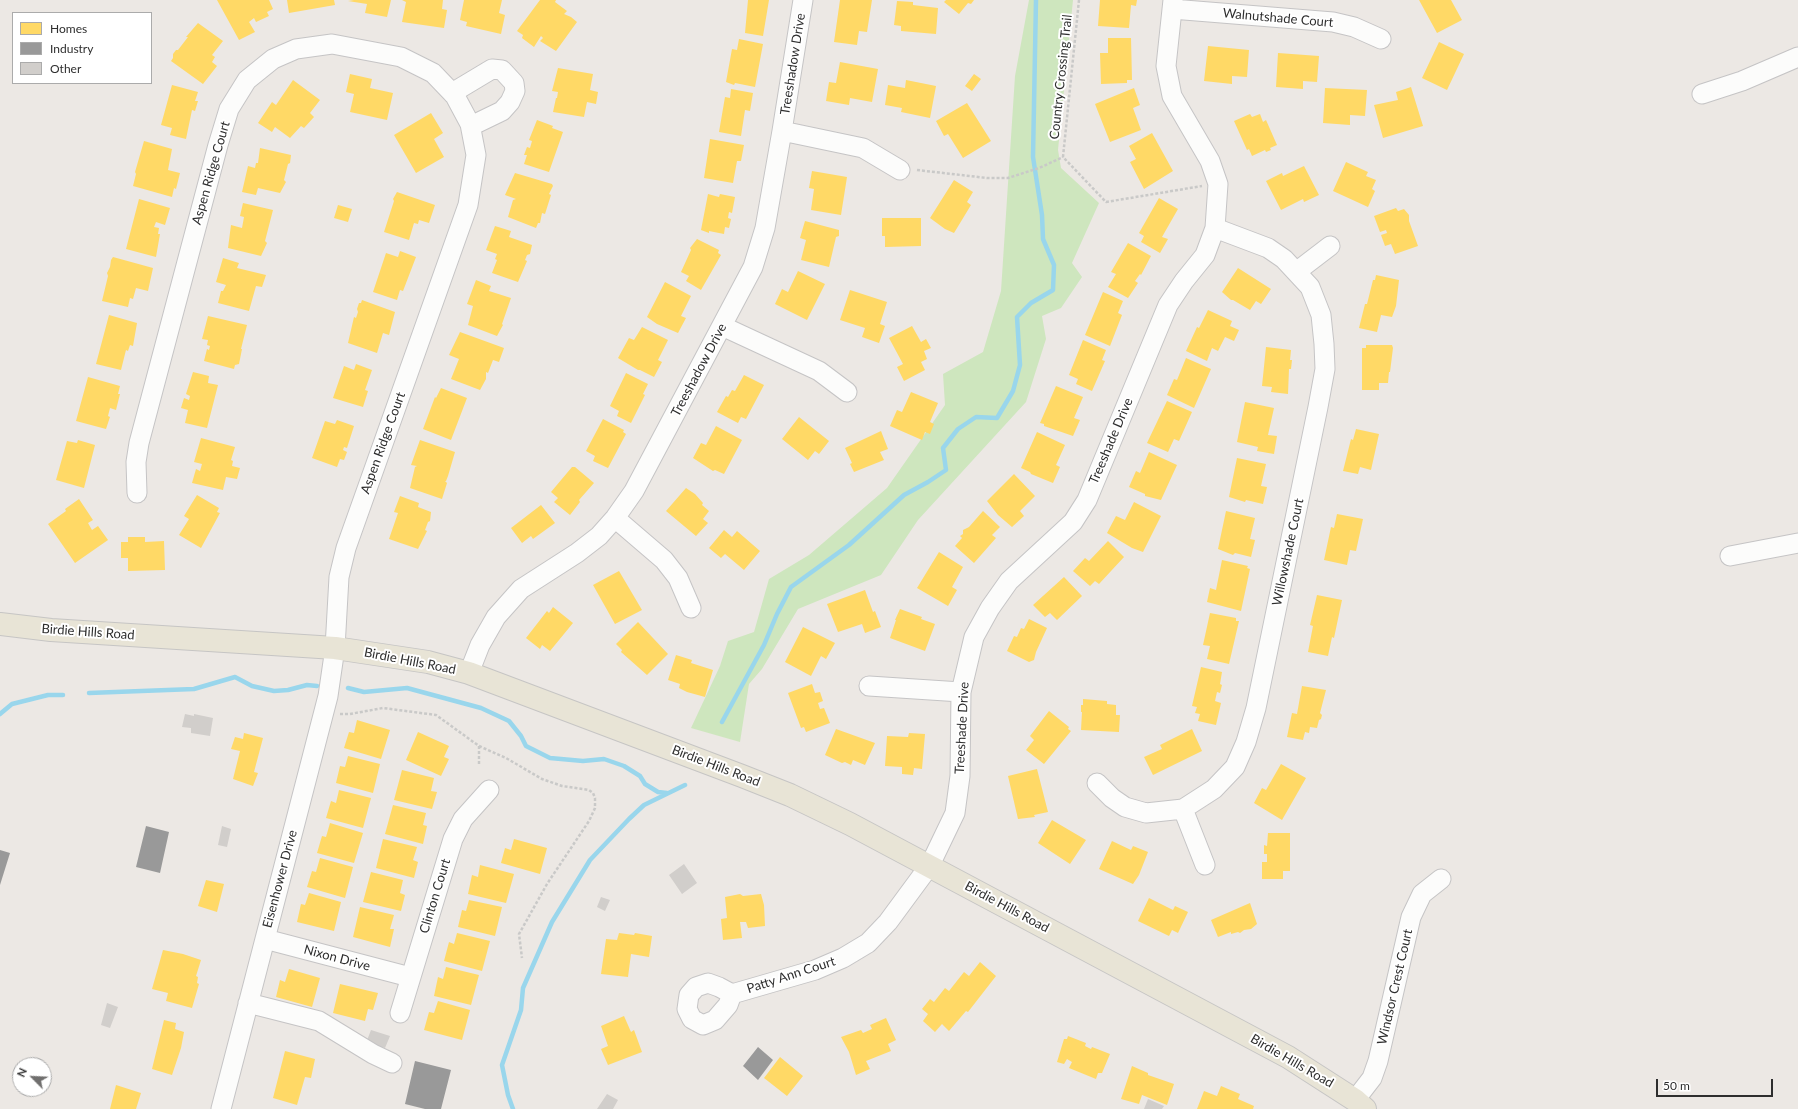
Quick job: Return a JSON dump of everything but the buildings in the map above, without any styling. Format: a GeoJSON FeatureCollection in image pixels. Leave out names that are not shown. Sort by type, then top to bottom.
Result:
{"type":"FeatureCollection","features":[{"type":"Feature","properties":{"kind":"main road","name":"Birdie Hills Road"},"geometry":{"type":"LineString","coordinates":[[0,624],[51,630],[335,648],[428,662],[469,673],[790,795],[930,865],[1288,1057],[1360,1104]]}},
{"type":"Feature","properties":{"kind":"street","name":"Treeshadow Drive"},"geometry":{"type":"LineString","coordinates":[[469,673],[480,645],[496,617],[521,589],[577,553],[599,536],[615,518],[634,491],[753,267],[764,228],[782,131],[803,0]]}},
{"type":"Feature","properties":{"kind":"street","name":"Walnutshade Court"},"geometry":{"type":"LineString","coordinates":[[1172,4],[1333,22],[1354,27],[1381,39]]}},
{"type":"Feature","properties":{"kind":"street","name":"Treeshade Drive"},"geometry":{"type":"LineString","coordinates":[[930,865],[955,813],[960,776],[961,692],[974,637],[990,608],[1009,581],[1072,522],[1087,500],[1168,305],[1184,281],[1205,255],[1215,228],[1218,184],[1210,161],[1172,96],[1166,66],[1172,4]]}},
{"type":"Feature","properties":{"kind":"street","name":"Aspen Ridge Court"},"geometry":{"type":"LineString","coordinates":[[138,493],[136,462],[141,435],[218,145],[229,109],[247,80],[273,59],[296,49],[332,44],[401,57],[433,73],[452,93],[471,126],[476,155],[468,205],[346,548],[339,577],[335,648]]}},
{"type":"Feature","properties":{"kind":"street"},"geometry":{"type":"LineString","coordinates":[[1702,94],[1742,81],[1798,57]]}},
{"type":"Feature","properties":{"kind":"street"},"geometry":{"type":"LineString","coordinates":[[452,93],[492,69],[502,70],[514,83],[515,91],[510,102],[502,111],[471,126]]}},
{"type":"Feature","properties":{"kind":"street"},"geometry":{"type":"LineString","coordinates":[[782,131],[864,148],[900,170]]}},
{"type":"Feature","properties":{"kind":"street","name":"Willowshade Court"},"geometry":{"type":"LineString","coordinates":[[1097,783],[1112,798],[1126,807],[1146,813],[1183,809],[1214,790],[1235,767],[1246,742],[1256,708],[1325,368],[1321,315],[1310,287],[1284,259],[1268,248],[1215,228]]}},
{"type":"Feature","properties":{"kind":"street"},"geometry":{"type":"LineString","coordinates":[[1296,272],[1330,246]]}},
{"type":"Feature","properties":{"kind":"street"},"geometry":{"type":"LineString","coordinates":[[722,326],[819,371],[847,392]]}},
{"type":"Feature","properties":{"kind":"street"},"geometry":{"type":"LineString","coordinates":[[615,518],[664,560],[678,578],[692,608]]}},
{"type":"Feature","properties":{"kind":"street"},"geometry":{"type":"LineString","coordinates":[[1730,556],[1798,543]]}},
{"type":"Feature","properties":{"kind":"street","name":"Eisenhower Drive"},"geometry":{"type":"LineString","coordinates":[[221,1109],[328,696],[335,648]]}},
{"type":"Feature","properties":{"kind":"street"},"geometry":{"type":"LineString","coordinates":[[868,686],[961,692]]}},
{"type":"Feature","properties":{"kind":"street","name":"Clinton Court"},"geometry":{"type":"LineString","coordinates":[[400,1013],[454,839],[463,819],[489,790]]}},
{"type":"Feature","properties":{"kind":"street"},"geometry":{"type":"LineString","coordinates":[[1183,809],[1205,866]]}},
{"type":"Feature","properties":{"kind":"street","name":"Patty Ann Court"},"geometry":{"type":"LineString","coordinates":[[732,994],[815,970],[843,958],[868,943],[888,922],[930,865]]}},
{"type":"Feature","properties":{"kind":"street","name":"Windsor Crest Court"},"geometry":{"type":"LineString","coordinates":[[1360,1104],[1378,1061],[1411,917],[1422,894],[1441,879]]}},
{"type":"Feature","properties":{"kind":"street","name":"Nixon Drive"},"geometry":{"type":"LineString","coordinates":[[265,939],[410,977]]}},
{"type":"Feature","properties":{"kind":"street"},"geometry":{"type":"LineString","coordinates":[[248,1003],[319,1021],[392,1064]]}},
{"type":"Feature","properties":{"kind":"path","name":"Country Crossing Trail"},"geometry":{"type":"LineString","coordinates":[[1062,157],[1079,0]]}},
{"type":"Feature","properties":{"kind":"path","name":"Country Crossing Trail"},"geometry":{"type":"LineString","coordinates":[[900,170],[925,169],[987,178],[1008,178],[1039,168],[1062,157]]}},
{"type":"Feature","properties":{"kind":"path","name":"Country Crossing Trail"},"geometry":{"type":"LineString","coordinates":[[1062,157],[1106,202],[1218,184]]}},
{"type":"Feature","properties":{"kind":"path"},"geometry":{"type":"LineString","coordinates":[[479,746],[479,764]]}},
{"type":"Feature","properties":{"kind":"green space"},"geometry":{"type":"Polygon","coordinates":[[[1029,0],[1073,0],[1058,150],[1061,168],[1099,203],[1072,263],[1082,277],[1061,308],[1042,316],[1046,339],[1026,402],[918,520],[881,575],[798,609],[762,669],[749,684],[740,742],[691,728],[720,666],[728,641],[754,632],[769,579],[809,555],[887,488],[945,405],[943,374],[983,352],[1001,291],[1015,76],[1029,0]]]}},
{"type":"Feature","properties":{"kind":"waterway"},"geometry":{"type":"LineString","coordinates":[[722,722],[764,645],[777,614],[791,587],[849,545],[904,495],[946,470],[943,448],[958,429],[976,417],[997,418],[1013,391],[1020,365],[1017,317],[1031,303],[1053,290],[1054,265],[1043,239],[1042,215],[1033,157],[1036,0]]}},
{"type":"Feature","properties":{"kind":"waterway"},"geometry":{"type":"LineString","coordinates":[[89,693],[194,689],[235,677],[252,686],[274,691],[288,690],[307,685],[317,686]]}},
{"type":"Feature","properties":{"kind":"waterway"},"geometry":{"type":"LineString","coordinates":[[348,688],[364,692],[407,688],[481,708],[509,721],[521,736],[526,746],[550,758],[583,761],[604,759],[624,766],[640,776],[645,784],[658,792],[667,793]]}},
{"type":"Feature","properties":{"kind":"waterway"},"geometry":{"type":"LineString","coordinates":[[0,714],[12,704],[48,695],[63,695]]}},
{"type":"Feature","properties":{"kind":"waterway"},"geometry":{"type":"LineString","coordinates":[[513,1109],[508,1095],[502,1065],[521,1010],[523,988],[552,922],[590,860],[629,819],[644,805],[685,785]]}}]}
